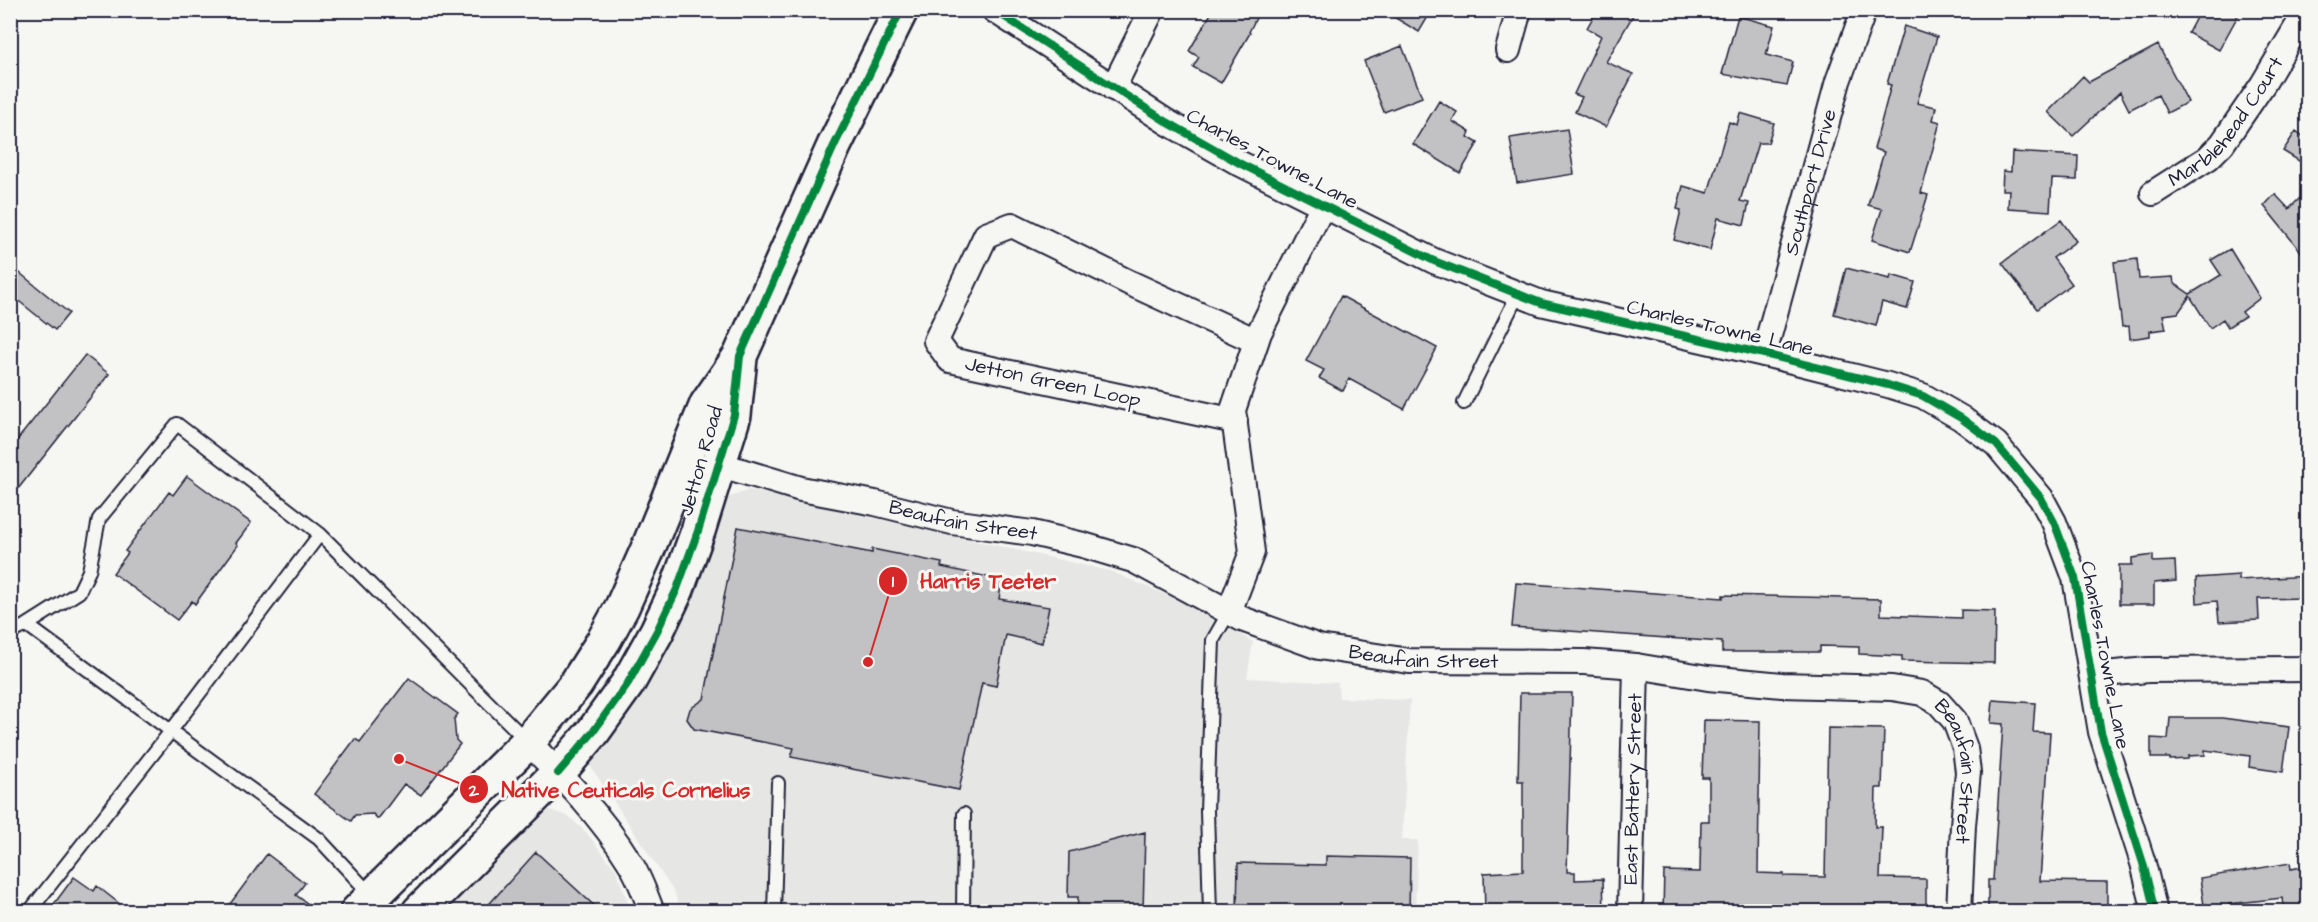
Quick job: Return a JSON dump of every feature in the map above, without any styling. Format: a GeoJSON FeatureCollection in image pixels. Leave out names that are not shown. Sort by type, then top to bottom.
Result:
{"type":"FeatureCollection","features":[{"type":"Feature","properties":{"kind":"street","name":"Jetton Road"},"geometry":{"type":"LineString","coordinates":[[365,904],[528,742],[576,684],[604,640],[643,560],[707,404],[740,356],[834,146],[901,10]]}},
{"type":"Feature","properties":{"kind":"street","name":"Charles Towne Lane"},"geometry":{"type":"LineString","coordinates":[[994,10],[1113,88],[1195,138],[1434,261],[1541,303],[1764,354],[1923,396],[1960,418],[1996,444],[2041,498],[2054,522],[2075,578],[2101,732],[2143,863],[2155,912]]}},
{"type":"Feature","properties":{"kind":"street"},"geometry":{"type":"LineString","coordinates":[[1113,88],[1152,10]]}},
{"type":"Feature","properties":{"kind":"street"},"geometry":{"type":"LineString","coordinates":[[1508,50],[1519,10]]}},
{"type":"Feature","properties":{"kind":"street","name":"Southport Drive"},"geometry":{"type":"LineString","coordinates":[[1764,354],[1838,81],[1864,10]]}},
{"type":"Feature","properties":{"kind":"street","name":"Marblehead Court"},"geometry":{"type":"LineString","coordinates":[[2153,193],[2208,158],[2222,144],[2263,84],[2307,10]]}},
{"type":"Feature","properties":{"kind":"street"},"geometry":{"type":"LineString","coordinates":[[1229,612],[1252,552],[1233,410],[1256,341],[1323,205]]}},
{"type":"Feature","properties":{"kind":"street","name":"Jetton Green Loop"},"geometry":{"type":"LineString","coordinates":[[1235,421],[950,360],[936,340],[986,235],[1012,225],[1256,341]]}},
{"type":"Feature","properties":{"kind":"street","name":"Jetton Road"},"geometry":{"type":"LineString","coordinates":[[419,912],[558,773],[593,732],[627,683],[657,631],[677,589],[734,415],[740,356]]}},
{"type":"Feature","properties":{"kind":"street","name":"Beaufain Street"},"geometry":{"type":"LineString","coordinates":[[718,464],[801,489],[874,503],[952,522],[1032,534],[1133,560],[1242,619],[1319,647],[1409,661],[1584,663],[1636,666],[1708,678],[1782,685],[1892,688],[1922,693],[1939,703],[1955,721],[1965,748],[1968,772],[1959,912]]}},
{"type":"Feature","properties":{"kind":"street","name":"East Battery Street"},"geometry":{"type":"LineString","coordinates":[[1630,912],[1636,666]]}},
{"type":"Feature","properties":{"kind":"street"},"geometry":{"type":"LineString","coordinates":[[2092,675],[2148,670],[2307,669]]}},
{"type":"Feature","properties":{"kind":"street"},"geometry":{"type":"LineString","coordinates":[[528,742],[607,829],[630,862],[652,912]]}},
{"type":"Feature","properties":{"kind":"lane"},"geometry":{"type":"LineString","coordinates":[[1464,403],[1518,294]]}},
{"type":"Feature","properties":{"kind":"lane"},"geometry":{"type":"LineString","coordinates":[[10,633],[27,625],[79,592],[89,571],[99,519],[177,424],[320,534],[528,742]]}},
{"type":"Feature","properties":{"kind":"lane"},"geometry":{"type":"LineString","coordinates":[[29,912],[171,732],[320,534]]}},
{"type":"Feature","properties":{"kind":"lane"},"geometry":{"type":"LineString","coordinates":[[1210,912],[1207,811],[1213,640],[1229,612]]}},
{"type":"Feature","properties":{"kind":"lane"},"geometry":{"type":"LineString","coordinates":[[27,625],[319,839],[365,904]]}},
{"type":"Feature","properties":{"kind":"lane"},"geometry":{"type":"LineString","coordinates":[[774,912],[778,783]]}},
{"type":"Feature","properties":{"kind":"lane"},"geometry":{"type":"LineString","coordinates":[[963,912],[964,814]]}},
{"type":"Feature","properties":{"kind":"shaded area"},"geometry":{"type":"Polygon","coordinates":[[[749,490],[1110,571],[1195,607],[1253,642],[1247,678],[1338,683],[1339,698],[1410,700],[1402,840],[1418,840],[1415,911],[681,911],[674,892],[589,764],[682,604],[725,499],[749,490]]]}},
{"type":"Feature","properties":{"kind":"shaded area"},"geometry":{"type":"Polygon","coordinates":[[[549,810],[568,816],[586,832],[616,870],[631,911],[440,912],[523,824],[549,810]]]}},
{"type":"Feature","properties":{"kind":"building"},"geometry":{"type":"Polygon","coordinates":[[[1213,10],[1260,10],[1250,33],[1221,83],[1193,67],[1199,57],[1189,51],[1213,10]]]}},
{"type":"Feature","properties":{"kind":"building"},"geometry":{"type":"Polygon","coordinates":[[[1382,10],[1432,10],[1419,32],[1382,10]]]}},
{"type":"Feature","properties":{"kind":"building"},"geometry":{"type":"Polygon","coordinates":[[[1597,10],[1636,10],[1606,62],[1633,74],[1606,127],[1575,112],[1582,97],[1574,94],[1601,36],[1587,28],[1597,10]]]}},
{"type":"Feature","properties":{"kind":"building"},"geometry":{"type":"Polygon","coordinates":[[[2200,10],[2241,10],[2219,50],[2188,33],[2200,10]]]}},
{"type":"Feature","properties":{"kind":"building"},"geometry":{"type":"Polygon","coordinates":[[[1738,16],[1774,26],[1766,55],[1793,62],[1787,86],[1722,74],[1738,16]]]}},
{"type":"Feature","properties":{"kind":"building"},"geometry":{"type":"Polygon","coordinates":[[[1904,26],[1937,37],[1917,103],[1936,107],[1933,120],[1940,122],[1921,193],[1928,195],[1910,252],[1872,240],[1882,209],[1868,205],[1884,152],[1874,149],[1891,85],[1887,84],[1904,26]]]}},
{"type":"Feature","properties":{"kind":"building"},"geometry":{"type":"Polygon","coordinates":[[[2158,45],[2188,102],[2167,113],[2158,95],[2129,110],[2120,92],[2073,136],[2048,112],[2083,76],[2089,82],[2158,45]]]}},
{"type":"Feature","properties":{"kind":"building"},"geometry":{"type":"Polygon","coordinates":[[[1402,46],[1422,97],[1384,112],[1364,61],[1402,46]]]}},
{"type":"Feature","properties":{"kind":"building"},"geometry":{"type":"Polygon","coordinates":[[[1439,101],[1457,112],[1452,121],[1470,132],[1468,137],[1478,143],[1460,173],[1413,144],[1439,101]]]}},
{"type":"Feature","properties":{"kind":"building"},"geometry":{"type":"Polygon","coordinates":[[[1740,113],[1774,123],[1768,143],[1758,143],[1740,201],[1749,203],[1744,225],[1718,218],[1710,250],[1674,240],[1681,210],[1677,209],[1683,186],[1708,193],[1729,122],[1737,125],[1740,113]]]}},
{"type":"Feature","properties":{"kind":"building"},"geometry":{"type":"Polygon","coordinates":[[[1567,129],[1574,174],[1517,183],[1510,138],[1567,129]]]}},
{"type":"Feature","properties":{"kind":"building"},"geometry":{"type":"Polygon","coordinates":[[[2296,131],[2307,139],[2307,166],[2283,151],[2296,131]]]}},
{"type":"Feature","properties":{"kind":"building"},"geometry":{"type":"Polygon","coordinates":[[[2012,152],[2078,156],[2077,180],[2052,179],[2050,211],[2008,208],[2009,190],[2002,190],[2003,171],[2011,172],[2012,152]]]}},
{"type":"Feature","properties":{"kind":"building"},"geometry":{"type":"Polygon","coordinates":[[[2307,191],[2307,259],[2264,206],[2275,194],[2289,209],[2307,191]]]}},
{"type":"Feature","properties":{"kind":"building"},"geometry":{"type":"Polygon","coordinates":[[[2061,220],[2076,241],[2053,258],[2072,284],[2037,309],[2002,263],[2061,220]]]}},
{"type":"Feature","properties":{"kind":"building"},"geometry":{"type":"Polygon","coordinates":[[[2230,249],[2260,298],[2242,312],[2245,316],[2228,327],[2223,319],[2210,328],[2190,296],[2178,313],[2163,315],[2166,329],[2150,331],[2150,336],[2130,339],[2129,326],[2122,327],[2114,262],[2137,259],[2139,279],[2173,277],[2174,283],[2190,294],[2221,275],[2211,260],[2230,249]]]}},
{"type":"Feature","properties":{"kind":"building"},"geometry":{"type":"Polygon","coordinates":[[[10,265],[69,313],[55,330],[10,294],[10,265]]]}},
{"type":"Feature","properties":{"kind":"building"},"geometry":{"type":"Polygon","coordinates":[[[1846,268],[1890,279],[1891,275],[1915,282],[1907,309],[1882,302],[1876,326],[1834,314],[1846,268]]]}},
{"type":"Feature","properties":{"kind":"building"},"geometry":{"type":"Polygon","coordinates":[[[1341,296],[1437,348],[1404,409],[1349,379],[1343,391],[1319,378],[1324,370],[1306,361],[1341,296]]]}},
{"type":"Feature","properties":{"kind":"building"},"geometry":{"type":"Polygon","coordinates":[[[85,355],[109,374],[10,499],[10,449],[85,355]]]}},
{"type":"Feature","properties":{"kind":"building"},"geometry":{"type":"Polygon","coordinates":[[[187,476],[251,523],[236,543],[238,545],[195,604],[192,601],[177,620],[113,573],[128,553],[125,551],[169,492],[173,495],[187,476]]]}},
{"type":"Feature","properties":{"kind":"building"},"geometry":{"type":"Polygon","coordinates":[[[738,527],[872,553],[872,549],[942,563],[941,567],[1002,580],[999,599],[1049,607],[1042,643],[1006,635],[996,686],[982,683],[959,790],[791,757],[794,748],[694,729],[687,719],[690,709],[704,699],[738,527]]]}},
{"type":"Feature","properties":{"kind":"building"},"geometry":{"type":"Polygon","coordinates":[[[2153,555],[2153,562],[2175,561],[2176,581],[2154,583],[2154,604],[2119,604],[2119,565],[2132,565],[2132,558],[2153,555]]]}},
{"type":"Feature","properties":{"kind":"building"},"geometry":{"type":"Polygon","coordinates":[[[2239,575],[2239,580],[2307,576],[2307,598],[2258,599],[2259,620],[2219,622],[2217,601],[2197,603],[2196,578],[2239,575]]]}},
{"type":"Feature","properties":{"kind":"building"},"geometry":{"type":"Polygon","coordinates":[[[1516,583],[1723,598],[1723,595],[1881,599],[1881,615],[1961,618],[1961,610],[1995,611],[1994,663],[1902,661],[1902,656],[1859,654],[1859,647],[1820,646],[1820,652],[1722,652],[1722,642],[1512,627],[1516,583]]]}},
{"type":"Feature","properties":{"kind":"building"},"geometry":{"type":"Polygon","coordinates":[[[409,678],[458,714],[454,719],[456,740],[460,744],[421,795],[404,784],[378,819],[373,814],[355,815],[351,821],[314,794],[355,739],[360,742],[409,678]]]}},
{"type":"Feature","properties":{"kind":"building"},"geometry":{"type":"Polygon","coordinates":[[[1520,693],[1572,693],[1567,872],[1575,872],[1575,880],[1603,879],[1604,912],[1485,912],[1484,873],[1523,871],[1523,781],[1518,781],[1520,693]]]}},
{"type":"Feature","properties":{"kind":"building"},"geometry":{"type":"Polygon","coordinates":[[[1993,700],[2035,703],[2033,732],[2050,733],[2040,881],[2107,882],[2107,912],[1988,912],[1988,880],[1993,880],[2003,724],[1991,723],[1993,700]]]}},
{"type":"Feature","properties":{"kind":"building"},"geometry":{"type":"Polygon","coordinates":[[[2170,718],[2222,718],[2289,727],[2283,772],[2249,767],[2250,756],[2205,750],[2205,755],[2188,756],[2188,759],[2151,758],[2151,738],[2168,739],[2170,718]]]}},
{"type":"Feature","properties":{"kind":"building"},"geometry":{"type":"Polygon","coordinates":[[[1704,720],[1760,721],[1758,873],[1784,874],[1784,876],[1825,877],[1828,728],[1884,729],[1882,788],[1876,788],[1875,827],[1882,827],[1880,878],[1926,879],[1926,912],[1663,912],[1664,871],[1700,872],[1701,821],[1709,821],[1709,778],[1702,778],[1704,720]]]}},
{"type":"Feature","properties":{"kind":"building"},"geometry":{"type":"Polygon","coordinates":[[[1145,832],[1143,912],[1077,912],[1078,897],[1068,897],[1069,852],[1145,832]]]}},
{"type":"Feature","properties":{"kind":"building"},"geometry":{"type":"Polygon","coordinates":[[[536,852],[601,912],[482,912],[536,852]]]}},
{"type":"Feature","properties":{"kind":"building"},"geometry":{"type":"Polygon","coordinates":[[[267,854],[305,883],[296,895],[319,912],[224,912],[267,854]]]}},
{"type":"Feature","properties":{"kind":"building"},"geometry":{"type":"Polygon","coordinates":[[[1326,856],[1410,858],[1409,912],[1237,912],[1238,863],[1326,865],[1326,856]]]}},
{"type":"Feature","properties":{"kind":"building"},"geometry":{"type":"Polygon","coordinates":[[[2290,863],[2291,869],[2307,866],[2307,912],[2284,912],[2282,898],[2229,904],[2231,912],[2205,912],[2200,878],[2290,863]]]}},
{"type":"Feature","properties":{"kind":"building"},"geometry":{"type":"Polygon","coordinates":[[[74,877],[94,891],[97,886],[130,912],[48,912],[74,877]]]}},
{"type":"Feature","properties":{"kind":"cycle path"},"geometry":{"type":"LineString","coordinates":[[558,773],[593,732],[628,683],[677,589],[698,531],[734,415],[740,356],[834,146],[901,10]]}},
{"type":"Feature","properties":{"kind":"cycle path"},"geometry":{"type":"LineString","coordinates":[[994,10],[1167,122],[1241,164],[1434,261],[1541,303],[1764,354],[1923,396],[1961,418],[1996,444],[2041,498],[2054,522],[2075,578],[2101,732],[2143,863],[2155,912]]}},
{"type":"Feature","properties":{"kind":"place","name":"Harris Teeter"},"geometry":{"type":"Point","coordinates":[868,662]}},
{"type":"Feature","properties":{"kind":"place","name":"Native Ceuticals Cornelius"},"geometry":{"type":"Point","coordinates":[399,759]}}]}
